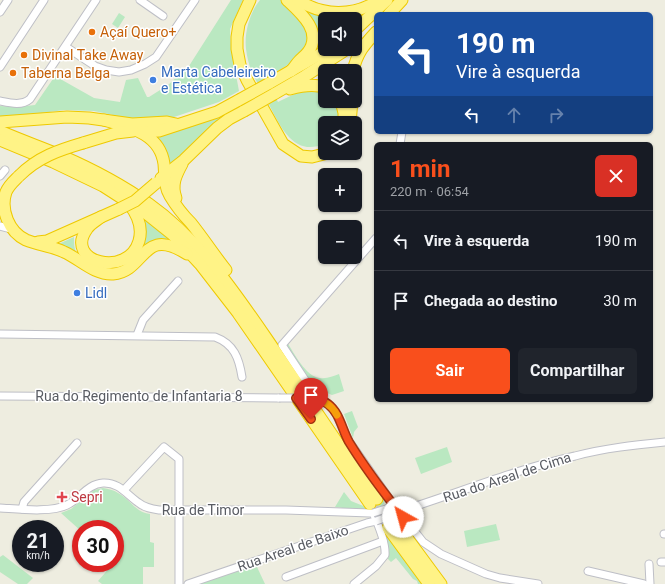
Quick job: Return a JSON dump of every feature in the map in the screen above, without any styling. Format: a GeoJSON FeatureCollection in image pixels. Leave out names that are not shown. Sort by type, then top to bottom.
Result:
{"type":"FeatureCollection","features":[{"type":"Feature","properties":{"kind":"highway"},"geometry":{"type":"LineString","coordinates":[[250,0],[239,24],[237,50],[240,64],[247,80],[283,144],[301,156],[312,157],[318,156]]}},
{"type":"Feature","properties":{"kind":"highway"},"geometry":{"type":"LineString","coordinates":[[257,0],[246,24],[243,37],[243,48],[250,75],[280,131],[287,141],[303,150],[312,152],[318,150]]}},
{"type":"Feature","properties":{"kind":"highway"},"geometry":{"type":"LineString","coordinates":[[287,0],[305,19],[312,29],[313,38],[307,53],[297,62],[291,71]]}},
{"type":"Feature","properties":{"kind":"highway"},"geometry":{"type":"LineString","coordinates":[[298,0],[320,11],[346,13],[360,10],[379,0]]}},
{"type":"Feature","properties":{"kind":"highway"},"geometry":{"type":"LineString","coordinates":[[374,12],[387,0]]}},
{"type":"Feature","properties":{"kind":"highway"},"geometry":{"type":"LineString","coordinates":[[391,12],[402,0]]}},
{"type":"Feature","properties":{"kind":"highway"},"geometry":{"type":"LineString","coordinates":[[362,23],[374,12]]}},
{"type":"Feature","properties":{"kind":"highway"},"geometry":{"type":"LineString","coordinates":[[362,37],[374,28]]}},
{"type":"Feature","properties":{"kind":"highway"},"geometry":{"type":"LineString","coordinates":[[355,64],[360,51],[374,34]]}},
{"type":"Feature","properties":{"kind":"highway"},"geometry":{"type":"LineString","coordinates":[[35,242],[46,241],[135,201],[184,160],[217,128],[229,119],[244,111],[291,71],[318,55]]}},
{"type":"Feature","properties":{"kind":"highway"},"geometry":{"type":"LineString","coordinates":[[200,264],[177,248],[168,245],[155,245],[144,252],[133,264],[122,271],[112,274],[91,268],[69,254],[22,237],[5,228],[3,205],[5,193],[19,176],[31,165],[44,157],[83,143],[127,130],[139,132],[158,131],[217,112],[239,100],[271,89],[318,68],[336,56]]}},
{"type":"Feature","properties":{"kind":"highway"},"geometry":{"type":"LineString","coordinates":[[271,89],[308,85],[318,86]]}},
{"type":"Feature","properties":{"kind":"highway"},"geometry":{"type":"LineString","coordinates":[[0,122],[67,117],[89,118],[132,124],[167,122],[176,124]]}},
{"type":"Feature","properties":{"kind":"highway"},"geometry":{"type":"LineString","coordinates":[[104,120],[130,128],[152,138],[159,149],[164,162],[160,179],[169,195],[242,291],[256,322]]}},
{"type":"Feature","properties":{"kind":"highway"},"geometry":{"type":"LineString","coordinates":[[0,130],[85,166],[118,184],[150,204],[199,249],[256,322],[350,461],[374,505]]}},
{"type":"Feature","properties":{"kind":"highway"},"geometry":{"type":"LineString","coordinates":[[0,140],[60,165],[103,186],[160,224],[200,264],[238,313],[296,398],[374,505]]}},
{"type":"Feature","properties":{"kind":"highway"},"geometry":{"type":"LineString","coordinates":[[184,160],[176,174],[174,193],[177,201],[191,224]]}},
{"type":"Feature","properties":{"kind":"highway"},"geometry":{"type":"LineString","coordinates":[[101,217],[91,225],[84,234],[82,246],[84,251],[90,258],[98,262],[108,263],[122,260],[135,249],[140,236],[137,217],[126,200]]}},
{"type":"Feature","properties":{"kind":"highway"},"geometry":{"type":"LineString","coordinates":[[394,516],[429,584]]}},
{"type":"Feature","properties":{"kind":"highway"},"geometry":{"type":"LineString","coordinates":[[394,516],[441,584]]}},
{"type":"Feature","properties":{"kind":"street"},"geometry":{"type":"LineString","coordinates":[[0,12],[8,0]]}},
{"type":"Feature","properties":{"kind":"street"},"geometry":{"type":"LineString","coordinates":[[0,67],[4,55],[44,0]]}},
{"type":"Feature","properties":{"kind":"street"},"geometry":{"type":"LineString","coordinates":[[0,101],[16,103],[28,101],[66,47],[96,0]]}},
{"type":"Feature","properties":{"kind":"street"},"geometry":{"type":"LineString","coordinates":[[140,0],[163,16]]}},
{"type":"Feature","properties":{"kind":"street"},"geometry":{"type":"LineString","coordinates":[[66,47],[96,66],[106,70],[119,72],[131,70],[156,57],[195,0]]}},
{"type":"Feature","properties":{"kind":"street"},"geometry":{"type":"LineString","coordinates":[[0,176],[5,170]]}},
{"type":"Feature","properties":{"kind":"street"},"geometry":{"type":"LineString","coordinates":[[0,196],[9,187]]}},
{"type":"Feature","properties":{"kind":"street"},"geometry":{"type":"LineString","coordinates":[[374,240],[282,345],[309,386],[314,398],[323,401],[335,412],[349,441],[394,516]]}},
{"type":"Feature","properties":{"kind":"street"},"geometry":{"type":"LineString","coordinates":[[137,335],[143,320],[178,281]]}},
{"type":"Feature","properties":{"kind":"street"},"geometry":{"type":"LineString","coordinates":[[0,334],[215,337],[224,340],[232,348],[240,364],[242,377]]}},
{"type":"Feature","properties":{"kind":"street","name":"Rua do Regimento de Infantaria 8"},"geometry":{"type":"LineString","coordinates":[[0,396],[314,398]]}},
{"type":"Feature","properties":{"kind":"street","name":"Rua do Areal de Cima"},"geometry":{"type":"LineString","coordinates":[[394,516],[408,509],[529,468],[576,455],[619,447],[665,442]]}},
{"type":"Feature","properties":{"kind":"street"},"geometry":{"type":"LineString","coordinates":[[22,509],[24,502],[77,443]]}},
{"type":"Feature","properties":{"kind":"street"},"geometry":{"type":"LineString","coordinates":[[124,490],[164,447],[179,459],[179,584]]}},
{"type":"Feature","properties":{"kind":"street","name":"Rua de Timor"},"geometry":{"type":"LineString","coordinates":[[0,508],[50,510],[61,508],[68,505],[92,486],[103,483],[115,485],[124,490],[139,504],[148,508],[159,510],[286,510],[374,505]]}},
{"type":"Feature","properties":{"kind":"street"},"geometry":{"type":"LineString","coordinates":[[374,505],[394,516],[423,542],[441,554],[468,567],[500,578],[538,584]]}},
{"type":"Feature","properties":{"kind":"street"},"geometry":{"type":"LineString","coordinates":[[354,584],[382,560],[385,555],[383,541],[376,521],[374,505]]}},
{"type":"Feature","properties":{"kind":"street","name":"Rua Areal de Baixo"},"geometry":{"type":"LineString","coordinates":[[188,584],[367,523],[394,516]]}},
{"type":"Feature","properties":{"kind":"street"},"geometry":{"type":"LineString","coordinates":[[286,577],[383,541]]}},
{"type":"Feature","properties":{"kind":"street"},"geometry":{"type":"LineString","coordinates":[[650,564],[650,584]]}},
{"type":"Feature","properties":{"kind":"street"},"geometry":{"type":"LineString","coordinates":[[588,571],[644,584]]}},
{"type":"Feature","properties":{"kind":"green space"},"geometry":{"type":"Polygon","coordinates":[[[231,0],[243,0],[230,29],[231,48],[239,91],[219,102],[171,118],[158,119],[127,118],[94,111],[64,110],[20,116],[0,116],[0,106],[16,107],[35,105],[55,76],[94,98],[120,102],[126,80],[138,78],[147,97],[149,97],[168,85],[189,66],[231,0]]]}},
{"type":"Feature","properties":{"kind":"green space"},"geometry":{"type":"Polygon","coordinates":[[[260,0],[281,0],[301,20],[309,37],[301,57],[266,78],[278,102],[295,94],[312,90],[318,91],[318,108],[338,108],[340,116],[318,116],[318,146],[301,146],[287,135],[252,73],[246,52],[246,36],[253,10],[260,0]]]}},
{"type":"Feature","properties":{"kind":"green space"},"geometry":{"type":"Polygon","coordinates":[[[304,6],[371,9],[362,17],[362,12],[318,12],[318,51],[313,54],[316,46],[304,6]]]}},
{"type":"Feature","properties":{"kind":"green space"},"geometry":{"type":"Polygon","coordinates":[[[119,13],[125,17],[118,28],[112,24],[119,13]]]}},
{"type":"Feature","properties":{"kind":"green space"},"geometry":{"type":"Polygon","coordinates":[[[253,99],[254,102],[168,170],[165,152],[157,137],[218,118],[253,99]]]}},
{"type":"Feature","properties":{"kind":"green space"},"geometry":{"type":"Polygon","coordinates":[[[142,216],[155,225],[175,244],[156,242],[150,244],[124,267],[110,271],[96,268],[54,246],[74,237],[75,250],[82,259],[102,269],[116,269],[124,265],[138,252],[141,247],[144,235],[142,216]]]}},
{"type":"Feature","properties":{"kind":"green space"},"geometry":{"type":"Polygon","coordinates":[[[287,342],[301,364],[310,374],[315,377],[325,378],[339,374],[344,391],[332,395],[317,386],[300,366],[285,343],[287,342]]]}},
{"type":"Feature","properties":{"kind":"green space"},"geometry":{"type":"Polygon","coordinates":[[[352,411],[358,427],[354,432],[353,438],[344,414],[352,411]]]}},
{"type":"Feature","properties":{"kind":"green space"},"geometry":{"type":"Polygon","coordinates":[[[447,447],[452,462],[421,474],[415,458],[447,447]]]}},
{"type":"Feature","properties":{"kind":"green space"},"geometry":{"type":"Polygon","coordinates":[[[103,488],[116,492],[141,511],[150,514],[150,542],[154,543],[154,567],[143,567],[143,584],[102,584],[98,581],[106,572],[124,572],[124,520],[72,520],[72,523],[61,513],[71,509],[94,490],[103,488]]]}},
{"type":"Feature","properties":{"kind":"green space"},"geometry":{"type":"Polygon","coordinates":[[[344,492],[351,501],[366,507],[382,495],[385,502],[382,506],[368,509],[335,507],[344,492]]]}},
{"type":"Feature","properties":{"kind":"green space"},"geometry":{"type":"Polygon","coordinates":[[[396,519],[401,520],[384,532],[384,525],[396,519]]]}},
{"type":"Feature","properties":{"kind":"green space"},"geometry":{"type":"Polygon","coordinates":[[[496,524],[500,540],[467,547],[464,531],[496,524]]]}},
{"type":"Feature","properties":{"kind":"green space"},"geometry":{"type":"Polygon","coordinates":[[[384,532],[422,584],[418,584],[417,581],[413,579],[396,558],[391,562],[388,559],[389,550],[384,532]]]}},
{"type":"Feature","properties":{"kind":"green space"},"geometry":{"type":"Polygon","coordinates":[[[3,555],[12,562],[12,572],[25,572],[33,578],[27,584],[18,584],[0,572],[0,557],[3,555]]]}},
{"type":"Feature","properties":{"kind":"green space"},"geometry":{"type":"Polygon","coordinates":[[[248,567],[250,570],[257,567],[265,584],[194,584],[248,567]]]}},
{"type":"Feature","properties":{"kind":"tunnel"},"geometry":{"type":"LineString","coordinates":[[370,504],[388,528]]}},
{"type":"Feature","properties":{"kind":"slow traffic"},"geometry":{"type":"LineString","coordinates":[[305,398],[314,398],[323,401],[329,405],[337,415]]}},
{"type":"Feature","properties":{"kind":"place","name":"Açaí Quero+"},"geometry":{"type":"Point","coordinates":[92,32]}},
{"type":"Feature","properties":{"kind":"place","name":"Divinal Take Away"},"geometry":{"type":"Point","coordinates":[24,55]}},
{"type":"Feature","properties":{"kind":"place","name":"Taberna Belga"},"geometry":{"type":"Point","coordinates":[13,73]}},
{"type":"Feature","properties":{"kind":"place","name":"Marta Cabeleireiro e Estética"},"geometry":{"type":"Point","coordinates":[153,80]}},
{"type":"Feature","properties":{"kind":"place","name":"Lidl"},"geometry":{"type":"Point","coordinates":[77,293]}},
{"type":"Feature","properties":{"kind":"place","name":"Sepri"},"geometry":{"type":"Point","coordinates":[62,497]}},
{"type":"Feature","properties":{"kind":"route"},"geometry":{"type":"LineString","coordinates":[[311,419],[296,398],[314,398],[329,405],[335,412],[349,441],[403,517]]}}]}
